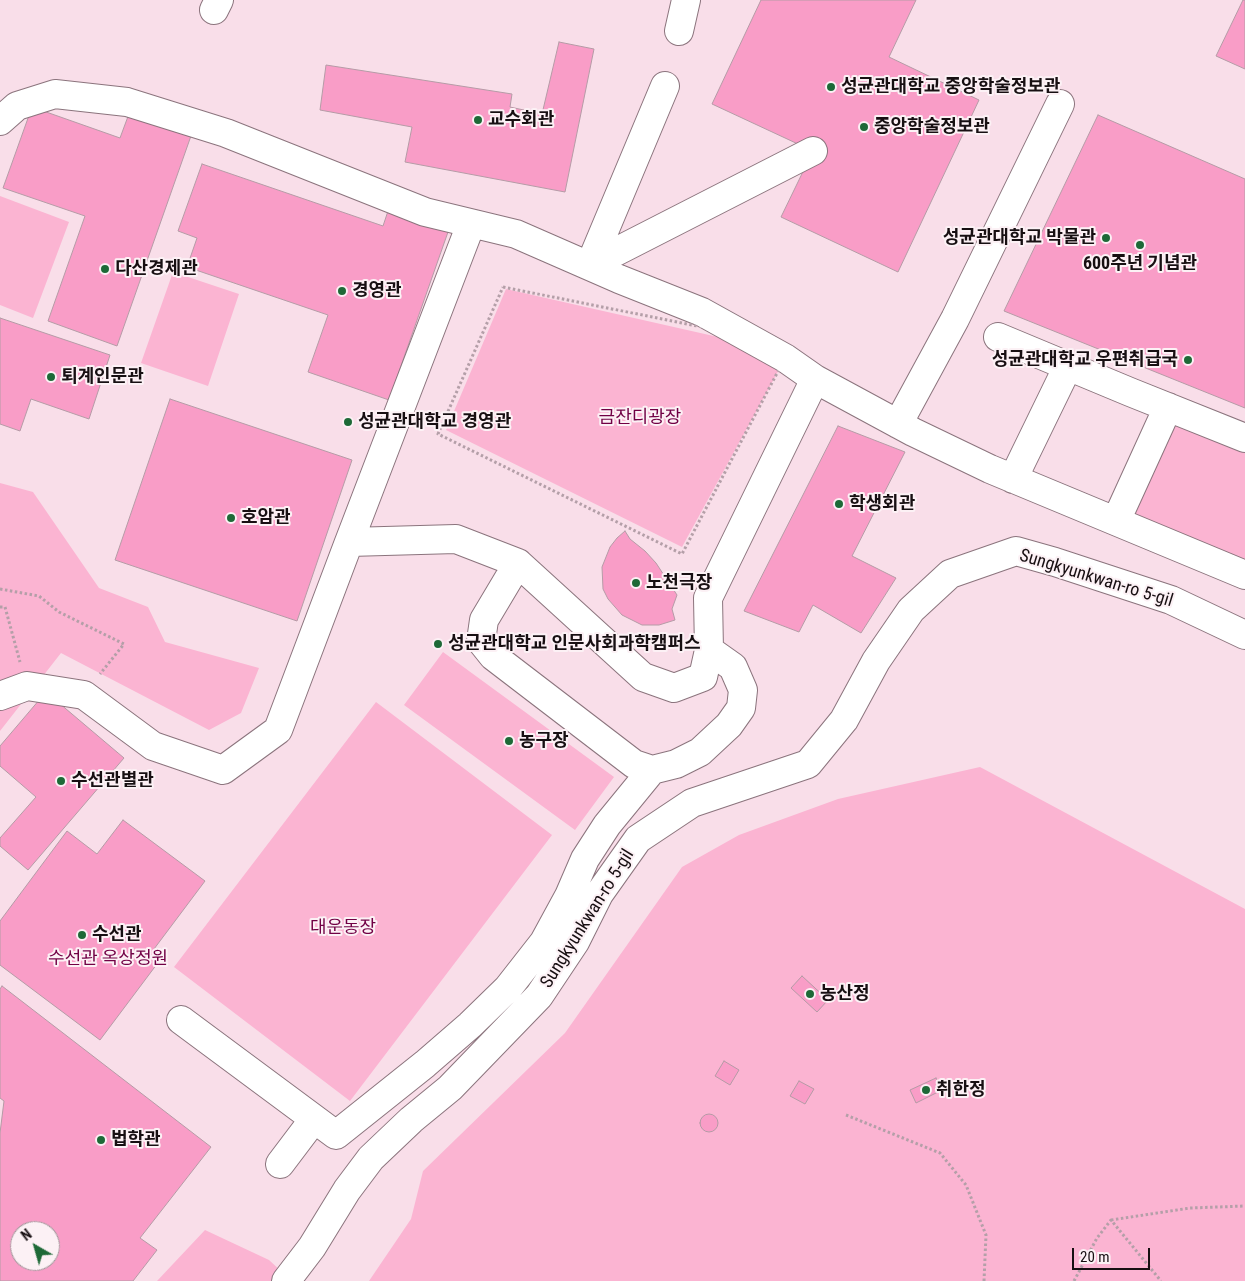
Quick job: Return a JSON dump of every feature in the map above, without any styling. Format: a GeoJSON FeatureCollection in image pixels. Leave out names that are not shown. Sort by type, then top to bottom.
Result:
{"type":"FeatureCollection","features":[{"type":"Feature","properties":{"kind":"street"},"geometry":{"type":"LineString","coordinates":[[679,31],[686,0]]}},
{"type":"Feature","properties":{"kind":"street"},"geometry":{"type":"LineString","coordinates":[[590,265],[665,86]]}},
{"type":"Feature","properties":{"kind":"street"},"geometry":{"type":"LineString","coordinates":[[0,121],[17,106],[54,94],[127,102],[226,133],[425,212],[516,234],[590,265],[618,279],[702,312],[784,358],[815,379],[898,424],[1013,479],[1245,575]]}},
{"type":"Feature","properties":{"kind":"street"},"geometry":{"type":"LineString","coordinates":[[898,424],[955,319],[1060,104]]}},
{"type":"Feature","properties":{"kind":"street"},"geometry":{"type":"LineString","coordinates":[[590,265],[812,151]]}},
{"type":"Feature","properties":{"kind":"street"},"geometry":{"type":"LineString","coordinates":[[0,696],[27,686],[84,695],[153,746],[223,770],[278,730],[471,224]]}},
{"type":"Feature","properties":{"kind":"street"},"geometry":{"type":"LineString","coordinates":[[998,337],[1245,438]]}},
{"type":"Feature","properties":{"kind":"street"},"geometry":{"type":"LineString","coordinates":[[1013,479],[1068,366]]}},
{"type":"Feature","properties":{"kind":"street"},"geometry":{"type":"LineString","coordinates":[[349,542],[456,539],[518,563],[643,677],[674,688],[703,677],[709,650],[708,598],[815,379]]}},
{"type":"Feature","properties":{"kind":"street"},"geometry":{"type":"LineString","coordinates":[[1116,521],[1168,407]]}},
{"type":"Feature","properties":{"kind":"street","name":"Sungkyunkwan-ro 5-gil"},"geometry":{"type":"LineString","coordinates":[[286,1281],[312,1246],[347,1190],[371,1158],[411,1120],[450,1088],[539,996],[575,942],[599,894],[638,839],[692,803],[808,764],[844,720],[876,661],[911,610],[950,574],[1016,551],[1170,600],[1245,634]]}},
{"type":"Feature","properties":{"kind":"street"},"geometry":{"type":"LineString","coordinates":[[518,563],[484,620],[481,641],[493,656],[634,764],[652,770],[676,764],[700,752],[729,725],[741,708],[743,690],[733,667],[709,650]]}},
{"type":"Feature","properties":{"kind":"street"},"geometry":{"type":"LineString","coordinates":[[182,1020],[336,1135],[425,1064],[508,988],[544,942],[569,896],[589,852],[607,825],[652,770]]}},
{"type":"Feature","properties":{"kind":"street"},"geometry":{"type":"LineString","coordinates":[[280,1164],[314,1119]]}},
{"type":"Feature","properties":{"kind":"path"},"geometry":{"type":"LineString","coordinates":[[503,287],[722,331],[784,358],[682,554],[438,434],[503,287]]}},
{"type":"Feature","properties":{"kind":"path"},"geometry":{"type":"LineString","coordinates":[[0,589],[39,596],[59,612],[124,644],[84,695]]}},
{"type":"Feature","properties":{"kind":"path"},"geometry":{"type":"LineString","coordinates":[[0,607],[5,607],[27,686]]}},
{"type":"Feature","properties":{"kind":"path"},"geometry":{"type":"LineString","coordinates":[[846,1115],[940,1153],[966,1185],[986,1235],[984,1281]]}},
{"type":"Feature","properties":{"kind":"path"},"geometry":{"type":"LineString","coordinates":[[1074,1281],[1097,1238],[1111,1220],[1190,1208],[1245,1206]]}},
{"type":"Feature","properties":{"kind":"path"},"geometry":{"type":"LineString","coordinates":[[1111,1220],[1161,1281]]}},
{"type":"Feature","properties":{"kind":"green space"},"geometry":{"type":"Polygon","coordinates":[[[0,196],[69,222],[33,318],[0,305],[0,196]]]}},
{"type":"Feature","properties":{"kind":"green space"},"geometry":{"type":"Polygon","coordinates":[[[173,272],[239,294],[208,386],[141,363],[173,272]]]}},
{"type":"Feature","properties":{"kind":"green space","name":"금잔디광장"},"geometry":{"type":"Polygon","coordinates":[[[506,289],[718,337],[781,366],[682,547],[446,430],[506,289]]]}},
{"type":"Feature","properties":{"kind":"green space"},"geometry":{"type":"Polygon","coordinates":[[[1168,407],[1245,438],[1245,575],[1116,521],[1168,407]]]}},
{"type":"Feature","properties":{"kind":"green space"},"geometry":{"type":"Polygon","coordinates":[[[0,483],[33,492],[99,588],[148,607],[165,642],[259,668],[241,713],[209,730],[61,653],[0,731],[0,483]]]}},
{"type":"Feature","properties":{"kind":"green space","name":"농구장"},"geometry":{"type":"Polygon","coordinates":[[[443,652],[614,777],[575,830],[404,705],[443,652]]]}},
{"type":"Feature","properties":{"kind":"green space","name":"대운동장"},"geometry":{"type":"Polygon","coordinates":[[[376,702],[552,835],[350,1101],[174,967],[376,702]]]}},
{"type":"Feature","properties":{"kind":"green space"},"geometry":{"type":"Polygon","coordinates":[[[980,767],[1245,909],[1245,1281],[369,1281],[411,1219],[423,1171],[565,1033],[682,867],[739,835],[838,799],[980,767]]]}},
{"type":"Feature","properties":{"kind":"green space"},"geometry":{"type":"Polygon","coordinates":[[[205,1230],[269,1260],[282,1272],[273,1281],[157,1281],[205,1230]]]}},
{"type":"Feature","properties":{"kind":"building","name":"중앙학술정보관"},"geometry":{"type":"Polygon","coordinates":[[[761,0],[916,0],[889,57],[979,100],[898,272],[781,217],[813,151],[712,104],[761,0]]]}},
{"type":"Feature","properties":{"kind":"building"},"geometry":{"type":"Polygon","coordinates":[[[1243,0],[1245,0],[1245,69],[1216,56],[1243,0]]]}},
{"type":"Feature","properties":{"kind":"building","name":"교수회관"},"geometry":{"type":"Polygon","coordinates":[[[559,42],[594,49],[565,192],[405,162],[412,127],[320,110],[326,65],[512,94],[510,107],[542,114],[559,42]]]}},
{"type":"Feature","properties":{"kind":"building","name":"다산경제관"},"geometry":{"type":"Polygon","coordinates":[[[32,107],[120,138],[130,111],[192,133],[117,346],[48,321],[85,216],[3,188],[32,107]]]}},
{"type":"Feature","properties":{"kind":"building","name":"600주년 기념관"},"geometry":{"type":"Polygon","coordinates":[[[1098,115],[1245,179],[1245,408],[1004,311],[1098,115]]]}},
{"type":"Feature","properties":{"kind":"building","name":"경영관"},"geometry":{"type":"Polygon","coordinates":[[[202,164],[383,226],[388,211],[448,232],[389,400],[308,372],[328,315],[187,267],[197,238],[178,231],[202,164]]]}},
{"type":"Feature","properties":{"kind":"building","name":"퇴계인문관"},"geometry":{"type":"Polygon","coordinates":[[[0,318],[110,355],[89,419],[31,399],[20,431],[0,424],[0,318]]]}},
{"type":"Feature","properties":{"kind":"building","name":"호암관"},"geometry":{"type":"Polygon","coordinates":[[[170,399],[352,460],[297,621],[115,560],[170,399]]]}},
{"type":"Feature","properties":{"kind":"building","name":"학생회관"},"geometry":{"type":"Polygon","coordinates":[[[838,426],[905,452],[852,556],[896,578],[861,633],[813,605],[799,632],[744,611],[838,426]]]}},
{"type":"Feature","properties":{"kind":"building","name":"노천극장"},"geometry":{"type":"Polygon","coordinates":[[[625,531],[630,539],[656,563],[677,595],[672,609],[675,620],[659,625],[642,625],[622,615],[608,599],[603,589],[602,567],[610,547],[625,531]]]}},
{"type":"Feature","properties":{"kind":"building","name":"수선관별관"},"geometry":{"type":"Polygon","coordinates":[[[46,692],[124,758],[28,870],[0,846],[0,838],[36,797],[0,766],[0,746],[46,692]]]}},
{"type":"Feature","properties":{"kind":"building","name":"수선관"},"geometry":{"type":"Polygon","coordinates":[[[123,820],[205,881],[154,949],[163,956],[100,1040],[0,965],[0,921],[67,831],[97,854],[123,820]]]}},
{"type":"Feature","properties":{"kind":"building","name":"농산정"},"geometry":{"type":"Polygon","coordinates":[[[802,976],[828,1000],[817,1012],[791,988],[802,976]]]}},
{"type":"Feature","properties":{"kind":"building","name":"법학관"},"geometry":{"type":"Polygon","coordinates":[[[2,986],[211,1147],[140,1238],[157,1250],[133,1281],[0,1281],[0,1133],[4,1101],[0,1098],[0,989],[2,986]]]}},
{"type":"Feature","properties":{"kind":"building"},"geometry":{"type":"Polygon","coordinates":[[[724,1061],[739,1070],[730,1085],[715,1076],[724,1061]]]}},
{"type":"Feature","properties":{"kind":"building","name":"취한정"},"geometry":{"type":"Polygon","coordinates":[[[936,1078],[942,1090],[916,1103],[910,1090],[936,1078]]]}},
{"type":"Feature","properties":{"kind":"building"},"geometry":{"type":"Polygon","coordinates":[[[799,1081],[814,1089],[805,1104],[790,1096],[799,1081]]]}},
{"type":"Feature","properties":{"kind":"building"},"geometry":{"type":"Polygon","coordinates":[[[705,1114],[713,1114],[718,1119],[716,1130],[705,1132],[700,1127],[700,1119],[705,1114]]]}},
{"type":"Feature","properties":{"kind":"place","name":"성균관대학교 중앙학술정보관"},"geometry":{"type":"Point","coordinates":[831,87]}},
{"type":"Feature","properties":{"kind":"place","name":"교수회관"},"geometry":{"type":"Point","coordinates":[478,120]}},
{"type":"Feature","properties":{"kind":"place","name":"중앙학술정보관"},"geometry":{"type":"Point","coordinates":[864,127]}},
{"type":"Feature","properties":{"kind":"place","name":"성균관대학교 박물관"},"geometry":{"type":"Point","coordinates":[1106,238]}},
{"type":"Feature","properties":{"kind":"place","name":"600주년 기념관"},"geometry":{"type":"Point","coordinates":[1140,245]}},
{"type":"Feature","properties":{"kind":"place","name":"다산경제관"},"geometry":{"type":"Point","coordinates":[105,269]}},
{"type":"Feature","properties":{"kind":"place","name":"경영관"},"geometry":{"type":"Point","coordinates":[342,291]}},
{"type":"Feature","properties":{"kind":"place","name":"성균관대학교 우편취급국"},"geometry":{"type":"Point","coordinates":[1188,360]}},
{"type":"Feature","properties":{"kind":"place","name":"퇴계인문관"},"geometry":{"type":"Point","coordinates":[51,377]}},
{"type":"Feature","properties":{"kind":"place","name":"성균관대학교 경영관"},"geometry":{"type":"Point","coordinates":[348,422]}},
{"type":"Feature","properties":{"kind":"place","name":"학생회관"},"geometry":{"type":"Point","coordinates":[839,504]}},
{"type":"Feature","properties":{"kind":"place","name":"호암관"},"geometry":{"type":"Point","coordinates":[231,518]}},
{"type":"Feature","properties":{"kind":"place","name":"노천극장"},"geometry":{"type":"Point","coordinates":[636,583]}},
{"type":"Feature","properties":{"kind":"place","name":"성균관대학교 인문사회과학캠퍼스"},"geometry":{"type":"Point","coordinates":[438,644]}},
{"type":"Feature","properties":{"kind":"place","name":"농구장"},"geometry":{"type":"Point","coordinates":[509,741]}},
{"type":"Feature","properties":{"kind":"place","name":"수선관별관"},"geometry":{"type":"Point","coordinates":[61,781]}},
{"type":"Feature","properties":{"kind":"place","name":"수선관"},"geometry":{"type":"Point","coordinates":[82,935]}},
{"type":"Feature","properties":{"kind":"place","name":"농산정"},"geometry":{"type":"Point","coordinates":[810,994]}},
{"type":"Feature","properties":{"kind":"place","name":"취한정"},"geometry":{"type":"Point","coordinates":[926,1090]}},
{"type":"Feature","properties":{"kind":"place","name":"법학관"},"geometry":{"type":"Point","coordinates":[101,1140]}},
{"type":"Feature","properties":{"kind":"park label","name":"수선관 옥상정원"},"geometry":{"type":"Point","coordinates":[108,959]}}]}
